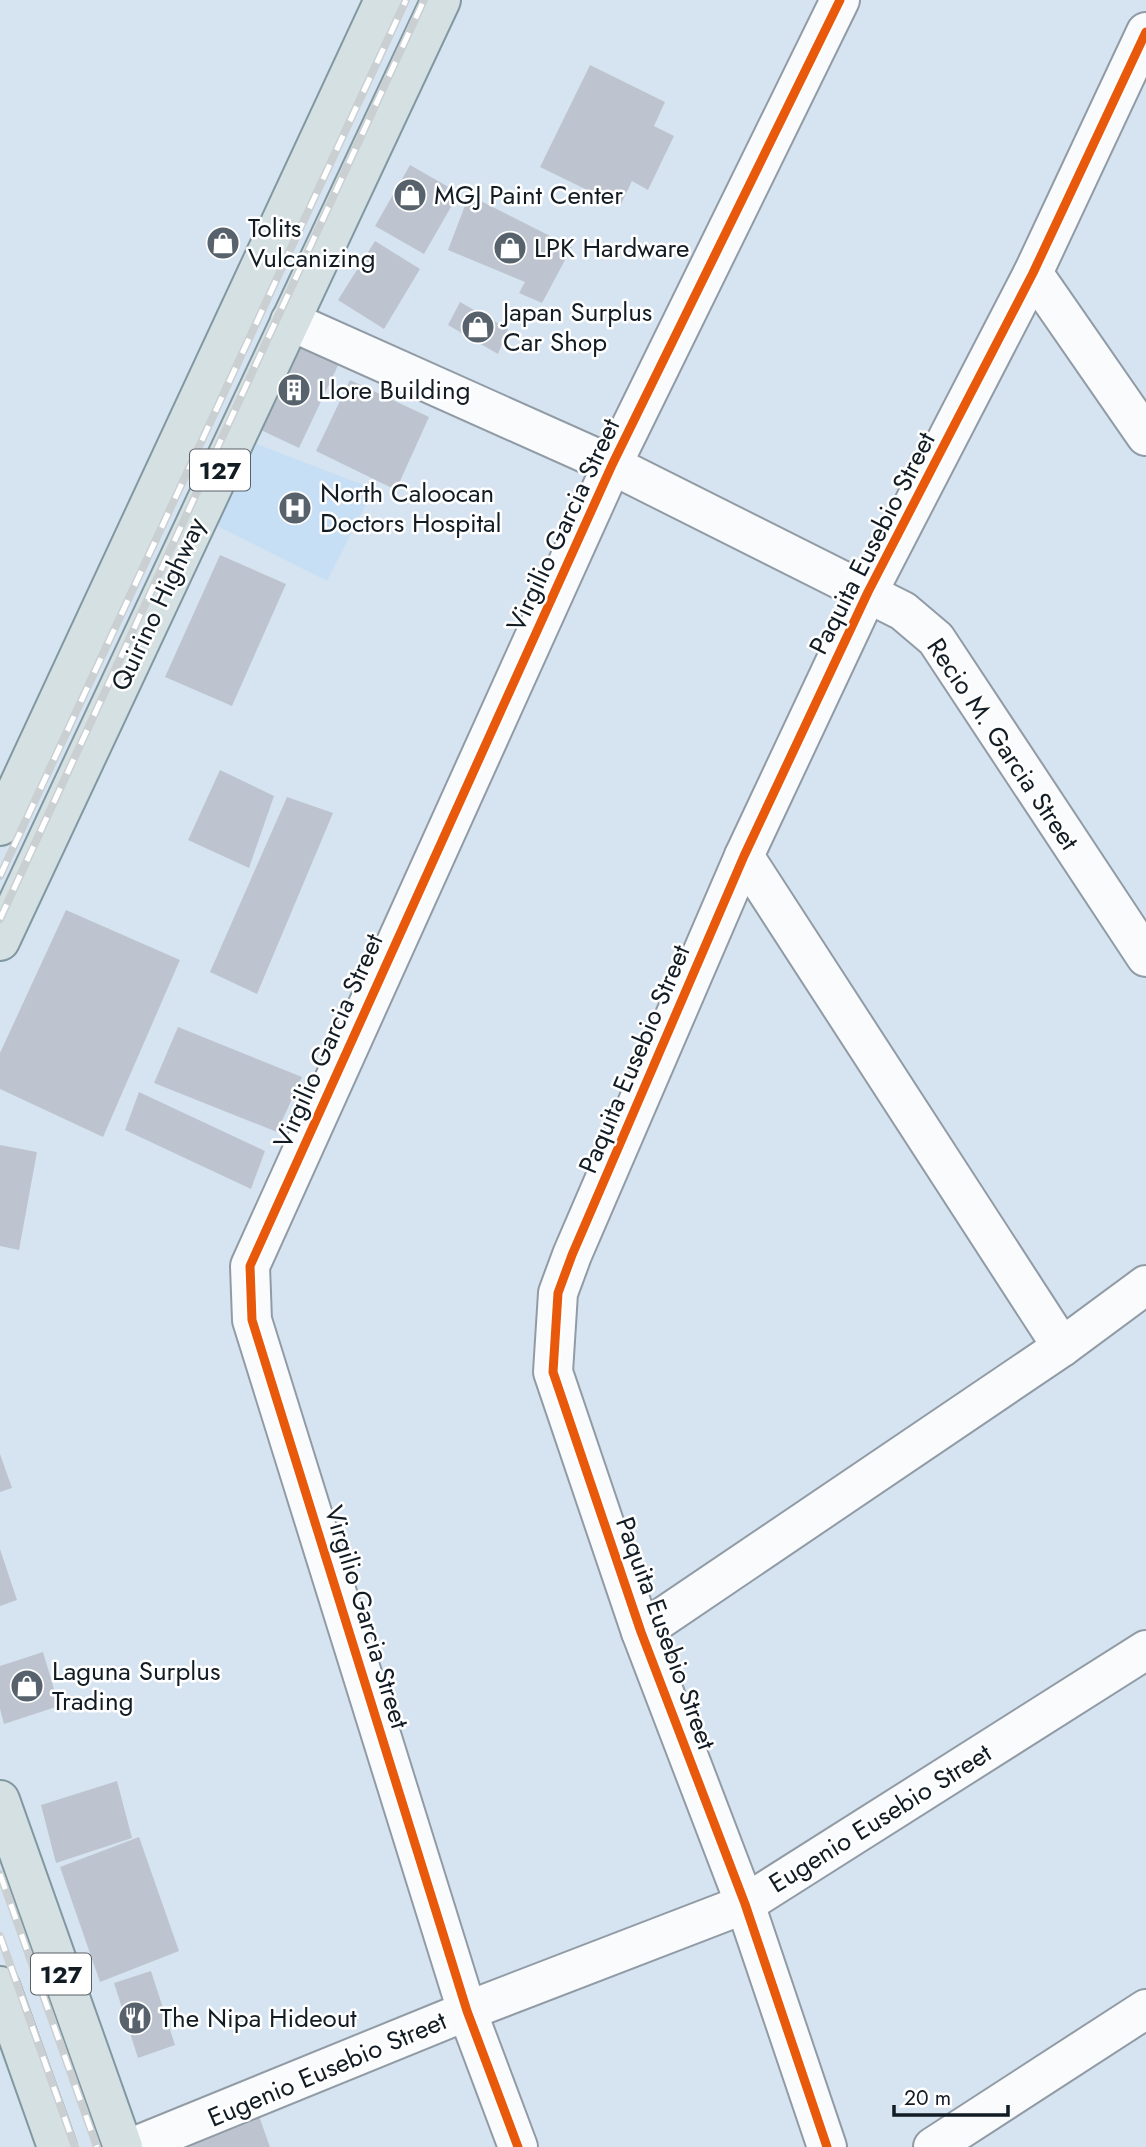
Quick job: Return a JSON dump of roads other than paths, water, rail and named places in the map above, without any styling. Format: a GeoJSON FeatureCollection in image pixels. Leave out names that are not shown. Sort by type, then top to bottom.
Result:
{"type":"FeatureCollection","features":[{"type":"Feature","properties":{"kind":"main road","name":"Quirino Highway"},"geometry":{"type":"LineString","coordinates":[[0,826],[384,0]]}},
{"type":"Feature","properties":{"kind":"main road","name":"Quirino Highway"},"geometry":{"type":"LineString","coordinates":[[0,941],[441,0]]}},
{"type":"Feature","properties":{"kind":"main road","name":"127"},"geometry":{"type":"LineString","coordinates":[[0,1800],[122,2147]]}},
{"type":"Feature","properties":{"kind":"main road","name":"127"},"geometry":{"type":"LineString","coordinates":[[0,1986],[57,2147]]}},
{"type":"Feature","properties":{"kind":"street","name":"Virgilio Garcia Street"},"geometry":{"type":"LineString","coordinates":[[518,2147],[467,2011],[252,1320],[250,1266],[612,466],[841,0]]}},
{"type":"Feature","properties":{"kind":"street","name":"Paquita Eusebio Street"},"geometry":{"type":"LineString","coordinates":[[827,2147],[745,1904],[640,1632],[553,1372],[557,1304],[572,1255],[744,856],[868,592],[1033,273],[1146,32]]}},
{"type":"Feature","properties":{"kind":"street"},"geometry":{"type":"LineString","coordinates":[[1033,273],[1146,436]]}},
{"type":"Feature","properties":{"kind":"street","name":"Recio M. Garcia Street"},"geometry":{"type":"LineString","coordinates":[[290,321],[612,466],[902,611],[936,639],[1146,957]]}},
{"type":"Feature","properties":{"kind":"street"},"geometry":{"type":"LineString","coordinates":[[744,856],[1062,1347]]}},
{"type":"Feature","properties":{"kind":"street"},"geometry":{"type":"LineString","coordinates":[[640,1632],[1062,1347],[1146,1285]]}},
{"type":"Feature","properties":{"kind":"street","name":"Eugenio Eusebio Street"},"geometry":{"type":"LineString","coordinates":[[133,2147],[467,2011],[745,1904],[1146,1650]]}},
{"type":"Feature","properties":{"kind":"street"},"geometry":{"type":"LineString","coordinates":[[933,2147],[1146,2009]]}},
{"type":"Feature","properties":{"kind":"railway"},"geometry":{"type":"LineString","coordinates":[[0,876],[406,0]]}},
{"type":"Feature","properties":{"kind":"railway"},"geometry":{"type":"LineString","coordinates":[[0,919],[424,0]]}},
{"type":"Feature","properties":{"kind":"railway"},"geometry":{"type":"LineString","coordinates":[[0,1874],[97,2147]]}},
{"type":"Feature","properties":{"kind":"railway"},"geometry":{"type":"LineString","coordinates":[[0,1936],[75,2147]]}},
{"type":"Feature","properties":{"kind":"place","name":"MGJ Paint Center"},"geometry":{"type":"Point","coordinates":[410,195]}},
{"type":"Feature","properties":{"kind":"place","name":"Tolits Vulcanizing"},"geometry":{"type":"Point","coordinates":[223,243]}},
{"type":"Feature","properties":{"kind":"place","name":"LPK Hardware"},"geometry":{"type":"Point","coordinates":[510,248]}},
{"type":"Feature","properties":{"kind":"place","name":"Japan Surplus Car Shop"},"geometry":{"type":"Point","coordinates":[478,327]}},
{"type":"Feature","properties":{"kind":"place","name":"Llore Building"},"geometry":{"type":"Point","coordinates":[294,390]}},
{"type":"Feature","properties":{"kind":"place","name":"North Caloocan Doctors Hospital"},"geometry":{"type":"Point","coordinates":[295,508]}},
{"type":"Feature","properties":{"kind":"place","name":"Laguna Surplus Trading"},"geometry":{"type":"Point","coordinates":[27,1686]}},
{"type":"Feature","properties":{"kind":"place","name":"The Nipa Hideout"},"geometry":{"type":"Point","coordinates":[135,2018]}}]}
